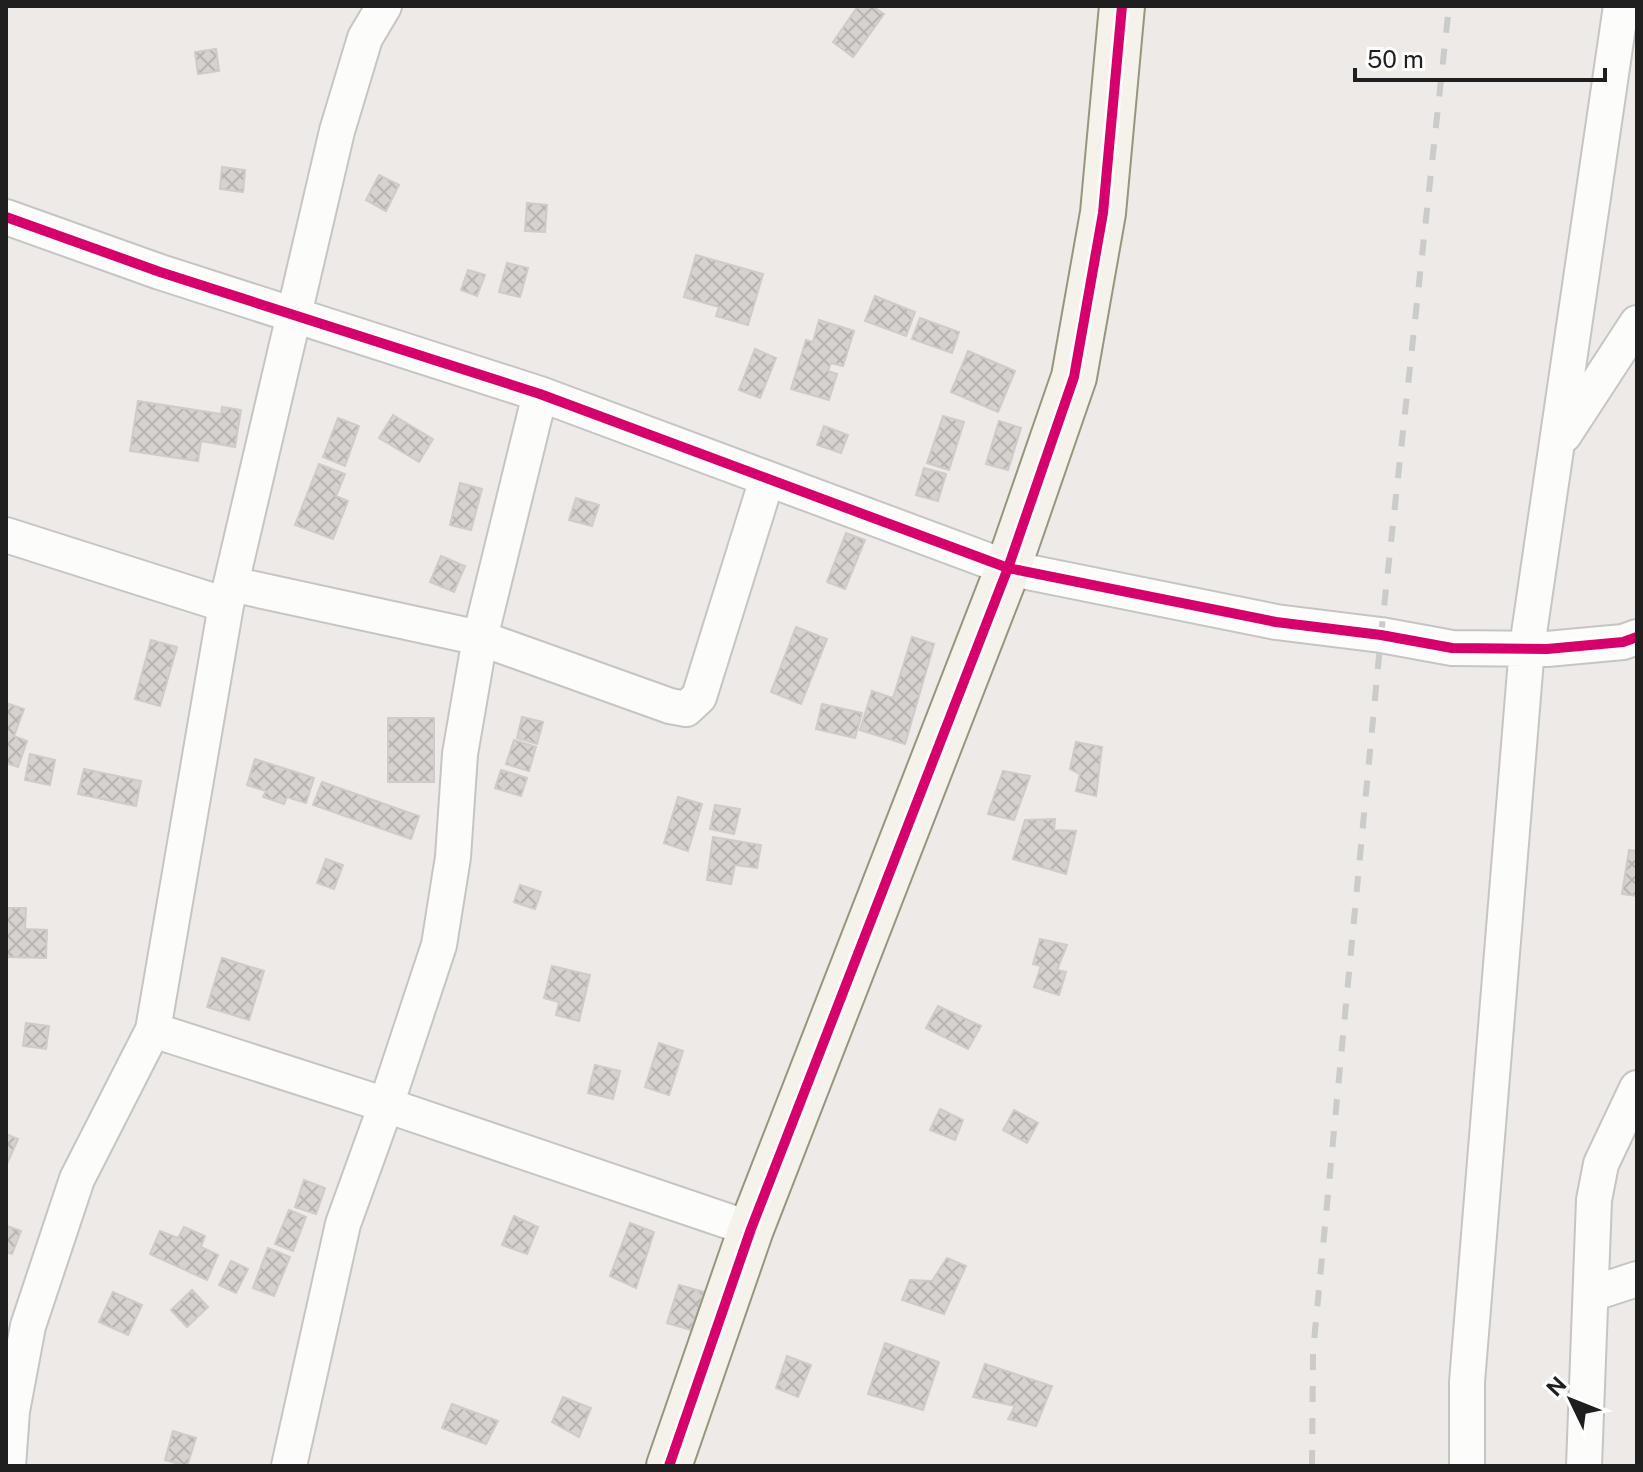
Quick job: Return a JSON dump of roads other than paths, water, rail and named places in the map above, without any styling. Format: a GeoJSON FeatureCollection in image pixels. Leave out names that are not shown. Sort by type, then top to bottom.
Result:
{"type":"FeatureCollection","features":[{"type":"Feature","properties":{"kind":"street"},"geometry":{"type":"LineString","coordinates":[[8,1466],[12,1411],[33,1311],[77,1179],[153,1030],[228,594],[337,131],[365,38],[384,6]]}},
{"type":"Feature","properties":{"kind":"street"},"geometry":{"type":"LineString","coordinates":[[669,1466],[751,1229],[1008,568],[1074,377],[1103,213],[1122,6]]}},
{"type":"Feature","properties":{"kind":"street"},"geometry":{"type":"LineString","coordinates":[[1467,1466],[1467,1382],[1527,647],[1621,6]]}},
{"type":"Feature","properties":{"kind":"street"},"geometry":{"type":"LineString","coordinates":[[6,217],[160,272],[540,394],[1008,568],[1276,622],[1381,635],[1452,648],[1547,649],[1632,642]]}},
{"type":"Feature","properties":{"kind":"street"},"geometry":{"type":"LineString","coordinates":[[1557,445],[1637,323]]}},
{"type":"Feature","properties":{"kind":"street"},"geometry":{"type":"LineString","coordinates":[[289,1466],[343,1224],[439,945],[453,857],[460,754],[480,638],[540,394]]}},
{"type":"Feature","properties":{"kind":"street"},"geometry":{"type":"LineString","coordinates":[[6,535],[228,594],[480,638],[686,709],[699,697],[767,479]]}},
{"type":"Feature","properties":{"kind":"street"},"geometry":{"type":"LineString","coordinates":[[153,1030],[386,1105],[751,1229]]}},
{"type":"Feature","properties":{"kind":"street"},"geometry":{"type":"LineString","coordinates":[[1584,1466],[1594,1200],[1601,1164],[1637,1088]]}},
{"type":"Feature","properties":{"kind":"street"},"geometry":{"type":"LineString","coordinates":[[1591,1294],[1637,1279]]}},
{"type":"Feature","properties":{"kind":"railway"},"geometry":{"type":"LineString","coordinates":[[1312,1466],[1313,1352],[1381,635],[1449,6]]}}]}
